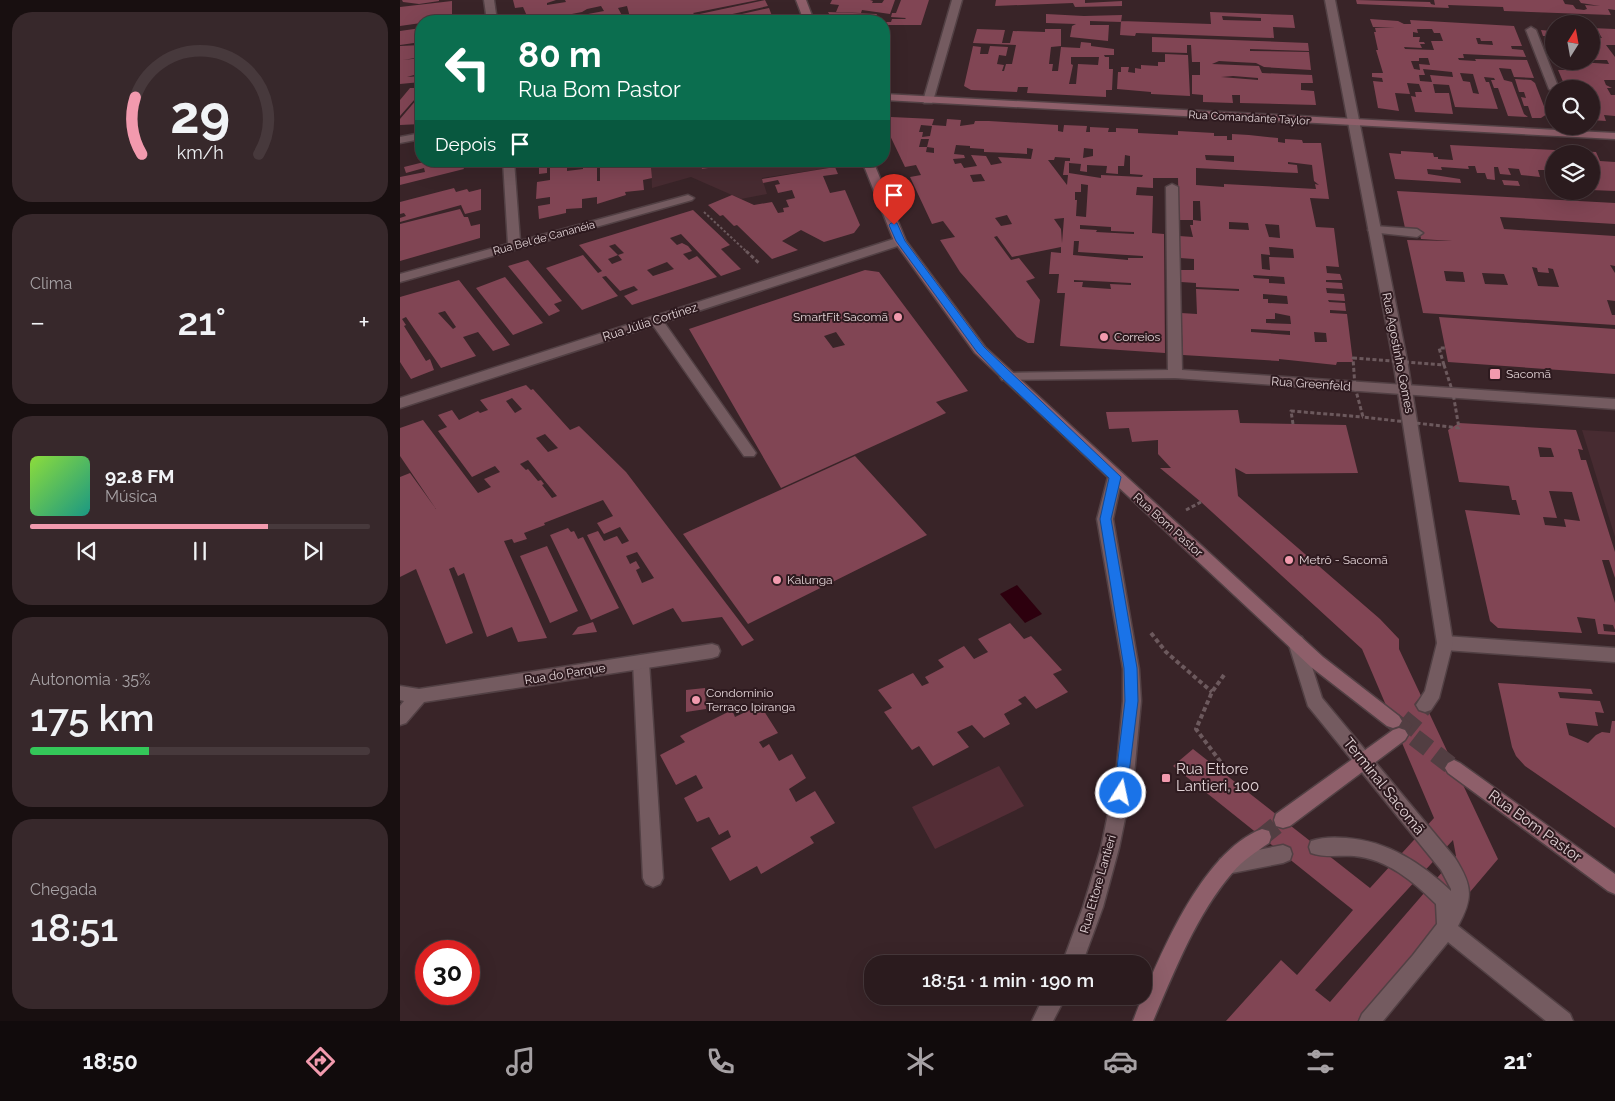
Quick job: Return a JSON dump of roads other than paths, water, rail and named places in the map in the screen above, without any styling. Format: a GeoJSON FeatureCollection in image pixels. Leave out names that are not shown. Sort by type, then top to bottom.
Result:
{"type":"FeatureCollection","features":[{"type":"Feature","properties":{"kind":"main road"},"geometry":{"type":"LineString","coordinates":[[800,0],[806,15]]}},
{"type":"Feature","properties":{"kind":"main road","name":"Rua Comandante Taylor"},"geometry":{"type":"LineString","coordinates":[[890,98],[1352,123],[1545,129]]}},
{"type":"Feature","properties":{"kind":"main road","name":"Rua Comandante Taylor"},"geometry":{"type":"LineString","coordinates":[[1600,134],[1615,136]]}},
{"type":"Feature","properties":{"kind":"main road","name":"Rua Bom Pastor"},"geometry":{"type":"LineString","coordinates":[[869,167],[900,241],[980,350],[1317,662],[1396,728],[1364,761]]}},
{"type":"Feature","properties":{"kind":"main road"},"geometry":{"type":"LineString","coordinates":[[1283,820],[1364,761]]}},
{"type":"Feature","properties":{"kind":"main road","name":"Rua Bom Pastor"},"geometry":{"type":"LineString","coordinates":[[1454,768],[1615,885]]}},
{"type":"Feature","properties":{"kind":"main road"},"geometry":{"type":"LineString","coordinates":[[1143,1021],[1162,974],[1194,911],[1227,865],[1262,837]]}},
{"type":"Feature","properties":{"kind":"street"},"geometry":{"type":"LineString","coordinates":[[489,0],[491,15]]}},
{"type":"Feature","properties":{"kind":"street"},"geometry":{"type":"LineString","coordinates":[[928,101],[958,0]]}},
{"type":"Feature","properties":{"kind":"street","name":"Rua Agostinho Gomes"},"geometry":{"type":"LineString","coordinates":[[1330,0],[1352,123],[1405,390],[1444,643],[1433,693],[1425,705]]}},
{"type":"Feature","properties":{"kind":"street"},"geometry":{"type":"LineString","coordinates":[[1531,30],[1550,80]]}},
{"type":"Feature","properties":{"kind":"street"},"geometry":{"type":"LineString","coordinates":[[400,140],[415,137]]}},
{"type":"Feature","properties":{"kind":"street"},"geometry":{"type":"LineString","coordinates":[[508,167],[514,246]]}},
{"type":"Feature","properties":{"kind":"street"},"geometry":{"type":"LineString","coordinates":[[1172,187],[1175,374]]}},
{"type":"Feature","properties":{"kind":"street","name":"Rua Bel de Cananéia"},"geometry":{"type":"LineString","coordinates":[[400,278],[688,198]]}},
{"type":"Feature","properties":{"kind":"street"},"geometry":{"type":"LineString","coordinates":[[1374,230],[1417,233]]}},
{"type":"Feature","properties":{"kind":"street","name":"Rua Júlia Cortinez"},"geometry":{"type":"LineString","coordinates":[[400,403],[900,241]]}},
{"type":"Feature","properties":{"kind":"street"},"geometry":{"type":"LineString","coordinates":[[656,321],[749,453]]}},
{"type":"Feature","properties":{"kind":"street","name":"Rua Greenfeld"},"geometry":{"type":"LineString","coordinates":[[1007,377],[1175,374],[1615,404]]}},
{"type":"Feature","properties":{"kind":"street","name":"Rua Ettore Lantieri"},"geometry":{"type":"LineString","coordinates":[[1075,955],[1093,907],[1110,848],[1125,775],[1132,701],[1131,668],[1105,519],[1115,477]]}},
{"type":"Feature","properties":{"kind":"street","name":"Terminal Sacomã"},"geometry":{"type":"LineString","coordinates":[[1296,642],[1314,701],[1448,864],[1459,882],[1460,898],[1446,929],[1369,1021]]}},
{"type":"Feature","properties":{"kind":"street"},"geometry":{"type":"LineString","coordinates":[[1444,643],[1615,655]]}},
{"type":"Feature","properties":{"kind":"street","name":"Rua do Parque"},"geometry":{"type":"LineString","coordinates":[[400,693],[419,696],[712,651]]}},
{"type":"Feature","properties":{"kind":"street"},"geometry":{"type":"LineString","coordinates":[[641,662],[653,878]]}},
{"type":"Feature","properties":{"kind":"street"},"geometry":{"type":"LineString","coordinates":[[400,718],[419,696]]}},
{"type":"Feature","properties":{"kind":"street"},"geometry":{"type":"LineString","coordinates":[[1318,847],[1344,845],[1368,848],[1390,855],[1415,871],[1446,900],[1446,929],[1563,1021]]}},
{"type":"Feature","properties":{"kind":"street"},"geometry":{"type":"LineString","coordinates":[[1227,865],[1283,854]]}},
{"type":"Feature","properties":{"kind":"street"},"geometry":{"type":"LineString","coordinates":[[1042,1021],[1051,1005]]}},
{"type":"Feature","properties":{"kind":"tunnel"},"geometry":{"type":"LineString","coordinates":[[1404,731],[1425,705]]}},
{"type":"Feature","properties":{"kind":"tunnel"},"geometry":{"type":"LineString","coordinates":[[1393,721],[1454,768]]}},
{"type":"Feature","properties":{"kind":"tunnel"},"geometry":{"type":"LineString","coordinates":[[1262,837],[1283,820]]}},
{"type":"Feature","properties":{"kind":"place","name":"SmartFit Sacomã"},"geometry":{"type":"Point","coordinates":[898,317]}},
{"type":"Feature","properties":{"kind":"place","name":"Correios"},"geometry":{"type":"Point","coordinates":[1104,337]}},
{"type":"Feature","properties":{"kind":"place","name":"Sacomã"},"geometry":{"type":"Point","coordinates":[1495,374]}},
{"type":"Feature","properties":{"kind":"place","name":"Metrô - Sacomã"},"geometry":{"type":"Point","coordinates":[1289,560]}},
{"type":"Feature","properties":{"kind":"place","name":"Kalunga"},"geometry":{"type":"Point","coordinates":[777,580]}},
{"type":"Feature","properties":{"kind":"place","name":"Condominio Terraço Ipiranga"},"geometry":{"type":"Point","coordinates":[696,700]}},
{"type":"Feature","properties":{"kind":"place","name":"Rua Ettore Lantieri, 100"},"geometry":{"type":"Point","coordinates":[1166,778]}}]}
